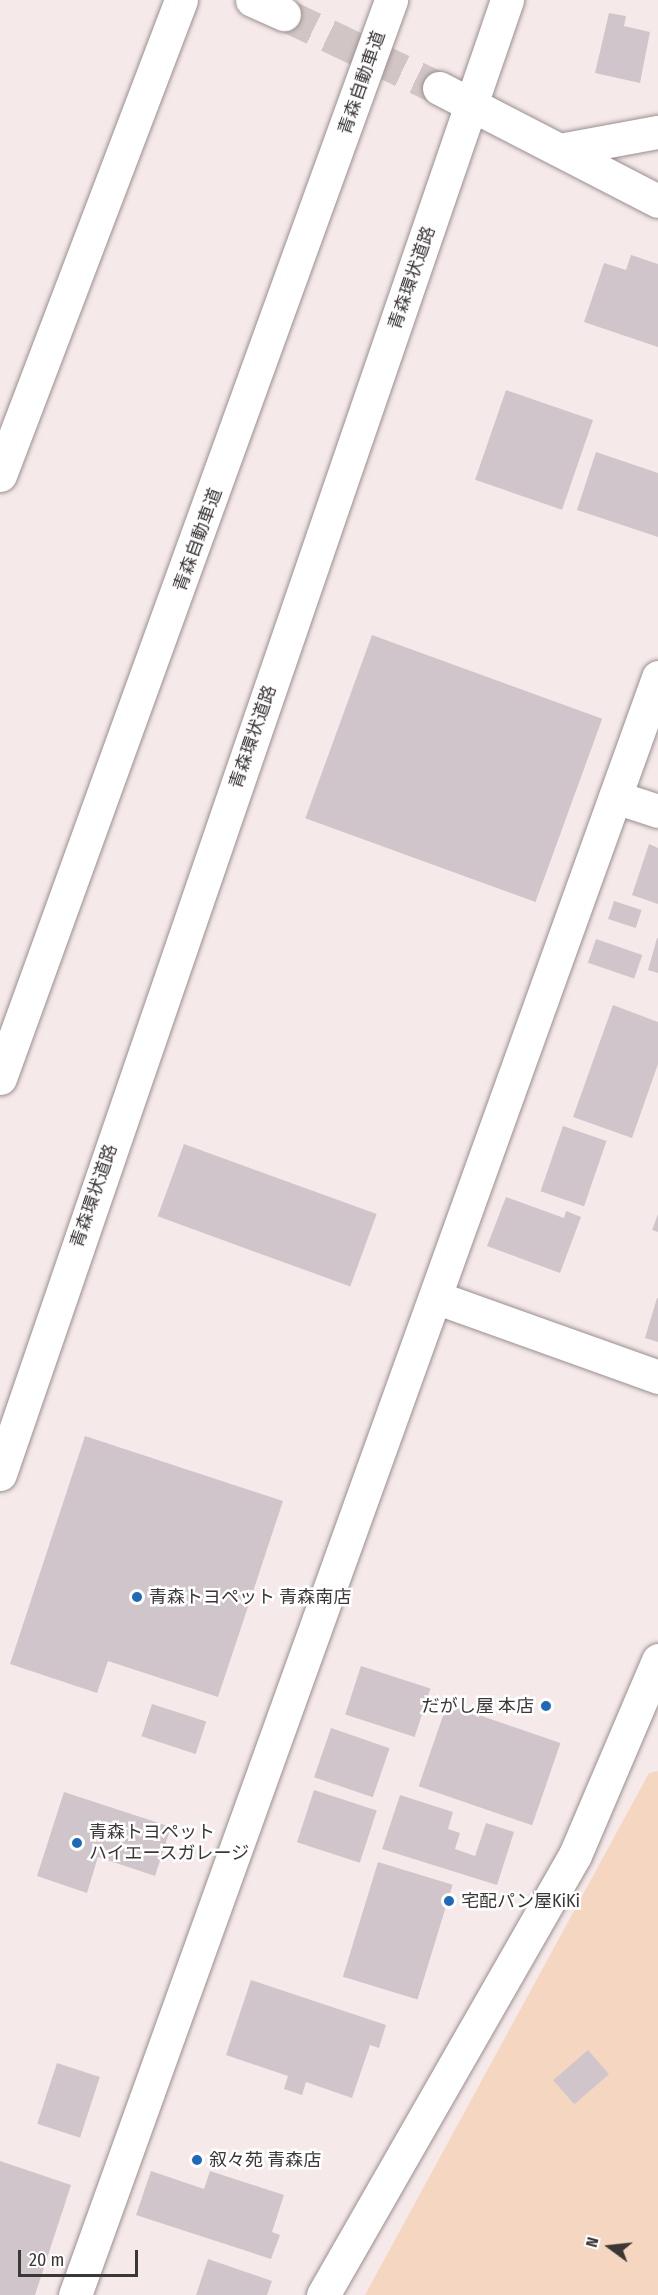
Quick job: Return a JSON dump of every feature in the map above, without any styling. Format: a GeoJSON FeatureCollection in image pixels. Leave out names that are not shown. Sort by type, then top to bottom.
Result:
{"type":"FeatureCollection","features":[{"type":"Feature","properties":{"kind":"main road"},"geometry":{"type":"LineString","coordinates":[[0,475],[181,0]]}},
{"type":"Feature","properties":{"kind":"main road"},"geometry":{"type":"LineString","coordinates":[[252,0],[284,14]]}},
{"type":"Feature","properties":{"kind":"main road","name":"青森自動車道"},"geometry":{"type":"LineString","coordinates":[[0,1078],[391,0]]}},
{"type":"Feature","properties":{"kind":"main road","name":"青森環状道路"},"geometry":{"type":"LineString","coordinates":[[0,1474],[507,0]]}},
{"type":"Feature","properties":{"kind":"main road"},"geometry":{"type":"LineString","coordinates":[[439,88],[565,149],[632,192],[658,201]]}},
{"type":"Feature","properties":{"kind":"main road"},"geometry":{"type":"LineString","coordinates":[[565,149],[658,132]]}},
{"type":"Feature","properties":{"kind":"main road"},"geometry":{"type":"LineString","coordinates":[[75,2295],[658,676]]}},
{"type":"Feature","properties":{"kind":"main road"},"geometry":{"type":"LineString","coordinates":[[615,797],[658,811]]}},
{"type":"Feature","properties":{"kind":"main road"},"geometry":{"type":"LineString","coordinates":[[435,1297],[658,1377]]}},
{"type":"Feature","properties":{"kind":"main road"},"geometry":{"type":"LineString","coordinates":[[323,2295],[575,1856],[649,1715],[658,1660]]}},
{"type":"Feature","properties":{"kind":"shaded area"},"geometry":{"type":"Polygon","coordinates":[[[658,1771],[658,2295],[365,2295],[649,1773],[658,1771]]]}},
{"type":"Feature","properties":{"kind":"building"},"geometry":{"type":"Polygon","coordinates":[[[609,13],[626,16],[624,26],[650,32],[640,83],[595,73],[609,13]]]}},
{"type":"Feature","properties":{"kind":"building"},"geometry":{"type":"Polygon","coordinates":[[[631,255],[658,264],[658,347],[584,322],[604,263],[626,270],[631,255]]]}},
{"type":"Feature","properties":{"kind":"building"},"geometry":{"type":"Polygon","coordinates":[[[506,390],[593,420],[562,510],[475,480],[506,390]]]}},
{"type":"Feature","properties":{"kind":"building"},"geometry":{"type":"Polygon","coordinates":[[[596,452],[658,473],[658,537],[577,510],[596,452]]]}},
{"type":"Feature","properties":{"kind":"building"},"geometry":{"type":"Polygon","coordinates":[[[372,635],[602,719],[536,902],[305,818],[372,635]]]}},
{"type":"Feature","properties":{"kind":"building"},"geometry":{"type":"Polygon","coordinates":[[[649,844],[658,848],[658,904],[632,895],[649,844]]]}},
{"type":"Feature","properties":{"kind":"building"},"geometry":{"type":"Polygon","coordinates":[[[614,901],[642,910],[636,928],[608,919],[614,901]]]}},
{"type":"Feature","properties":{"kind":"building"},"geometry":{"type":"Polygon","coordinates":[[[658,938],[658,973],[648,970],[658,938]]]}},
{"type":"Feature","properties":{"kind":"building"},"geometry":{"type":"Polygon","coordinates":[[[596,939],[642,955],[634,979],[588,963],[596,939]]]}},
{"type":"Feature","properties":{"kind":"building"},"geometry":{"type":"Polygon","coordinates":[[[613,1005],[658,1022],[658,1064],[632,1138],[573,1117],[613,1005]]]}},
{"type":"Feature","properties":{"kind":"building"},"geometry":{"type":"Polygon","coordinates":[[[563,1126],[606,1141],[584,1206],[541,1191],[563,1126]]]}},
{"type":"Feature","properties":{"kind":"building"},"geometry":{"type":"Polygon","coordinates":[[[184,1144],[377,1214],[350,1286],[158,1216],[184,1144]]]}},
{"type":"Feature","properties":{"kind":"building"},"geometry":{"type":"Polygon","coordinates":[[[506,1197],[564,1218],[566,1211],[581,1217],[560,1273],[487,1246],[506,1197]]]}},
{"type":"Feature","properties":{"kind":"building"},"geometry":{"type":"Polygon","coordinates":[[[658,1214],[658,1232],[652,1230],[658,1214]]]}},
{"type":"Feature","properties":{"kind":"building"},"geometry":{"type":"Polygon","coordinates":[[[658,1298],[658,1342],[645,1338],[658,1298]]]}},
{"type":"Feature","properties":{"kind":"building"},"geometry":{"type":"Polygon","coordinates":[[[85,1436],[283,1501],[218,1697],[108,1661],[97,1693],[10,1664],[85,1436]]]}},
{"type":"Feature","properties":{"kind":"building"},"geometry":{"type":"Polygon","coordinates":[[[361,1666],[430,1689],[415,1737],[345,1715],[361,1666]]]}},
{"type":"Feature","properties":{"kind":"building"},"geometry":{"type":"Polygon","coordinates":[[[152,1704],[206,1722],[196,1754],[141,1736],[152,1704]]]}},
{"type":"Feature","properties":{"kind":"building"},"geometry":{"type":"Polygon","coordinates":[[[447,1704],[560,1743],[532,1825],[419,1786],[447,1704]]]}},
{"type":"Feature","properties":{"kind":"building"},"geometry":{"type":"Polygon","coordinates":[[[331,1728],[390,1748],[373,1797],[314,1777],[331,1728]]]}},
{"type":"Feature","properties":{"kind":"building"},"geometry":{"type":"Polygon","coordinates":[[[314,1790],[377,1810],[360,1863],[297,1842],[314,1790]]]}},
{"type":"Feature","properties":{"kind":"building"},"geometry":{"type":"Polygon","coordinates":[[[64,1792],[171,1827],[155,1876],[98,1857],[87,1893],[37,1876],[64,1792]]]}},
{"type":"Feature","properties":{"kind":"building"},"geometry":{"type":"Polygon","coordinates":[[[400,1795],[453,1812],[448,1829],[460,1833],[455,1849],[475,1856],[486,1823],[514,1832],[497,1885],[382,1849],[400,1795]]]}},
{"type":"Feature","properties":{"kind":"building"},"geometry":{"type":"Polygon","coordinates":[[[378,1862],[453,1885],[418,2000],[343,1977],[378,1862]]]}},
{"type":"Feature","properties":{"kind":"building"},"geometry":{"type":"Polygon","coordinates":[[[251,1980],[386,2025],[379,2048],[370,2045],[352,2098],[306,2082],[302,2095],[284,2089],[288,2076],[226,2055],[251,1980]]]}},
{"type":"Feature","properties":{"kind":"building"},"geometry":{"type":"Polygon","coordinates":[[[588,2050],[609,2074],[574,2104],[553,2080],[588,2050]]]}},
{"type":"Feature","properties":{"kind":"building"},"geometry":{"type":"Polygon","coordinates":[[[57,2063],[100,2077],[80,2138],[37,2124],[57,2063]]]}},
{"type":"Feature","properties":{"kind":"building"},"geometry":{"type":"Polygon","coordinates":[[[0,2161],[71,2185],[35,2295],[0,2295],[0,2161]]]}},
{"type":"Feature","properties":{"kind":"building"},"geometry":{"type":"Polygon","coordinates":[[[151,2171],[204,2189],[210,2171],[284,2195],[272,2232],[280,2235],[271,2259],[136,2215],[151,2171]]]}},
{"type":"Feature","properties":{"kind":"building"},"geometry":{"type":"Polygon","coordinates":[[[208,2259],[272,2281],[267,2295],[196,2295],[208,2259]]]}},
{"type":"Feature","properties":{"kind":"tunnel"},"geometry":{"type":"LineString","coordinates":[[284,14],[439,88]]}},
{"type":"Feature","properties":{"kind":"place","name":"青森トヨペット 青森南店"},"geometry":{"type":"Point","coordinates":[137,1597]}},
{"type":"Feature","properties":{"kind":"place","name":"だがし屋 本店"},"geometry":{"type":"Point","coordinates":[546,1706]}},
{"type":"Feature","properties":{"kind":"place","name":"青森トヨペット ハイエースガレージ"},"geometry":{"type":"Point","coordinates":[77,1843]}},
{"type":"Feature","properties":{"kind":"place","name":"宅配パン屋KiKi"},"geometry":{"type":"Point","coordinates":[449,1901]}},
{"type":"Feature","properties":{"kind":"place","name":"叙々苑 青森店"},"geometry":{"type":"Point","coordinates":[197,2160]}}]}
